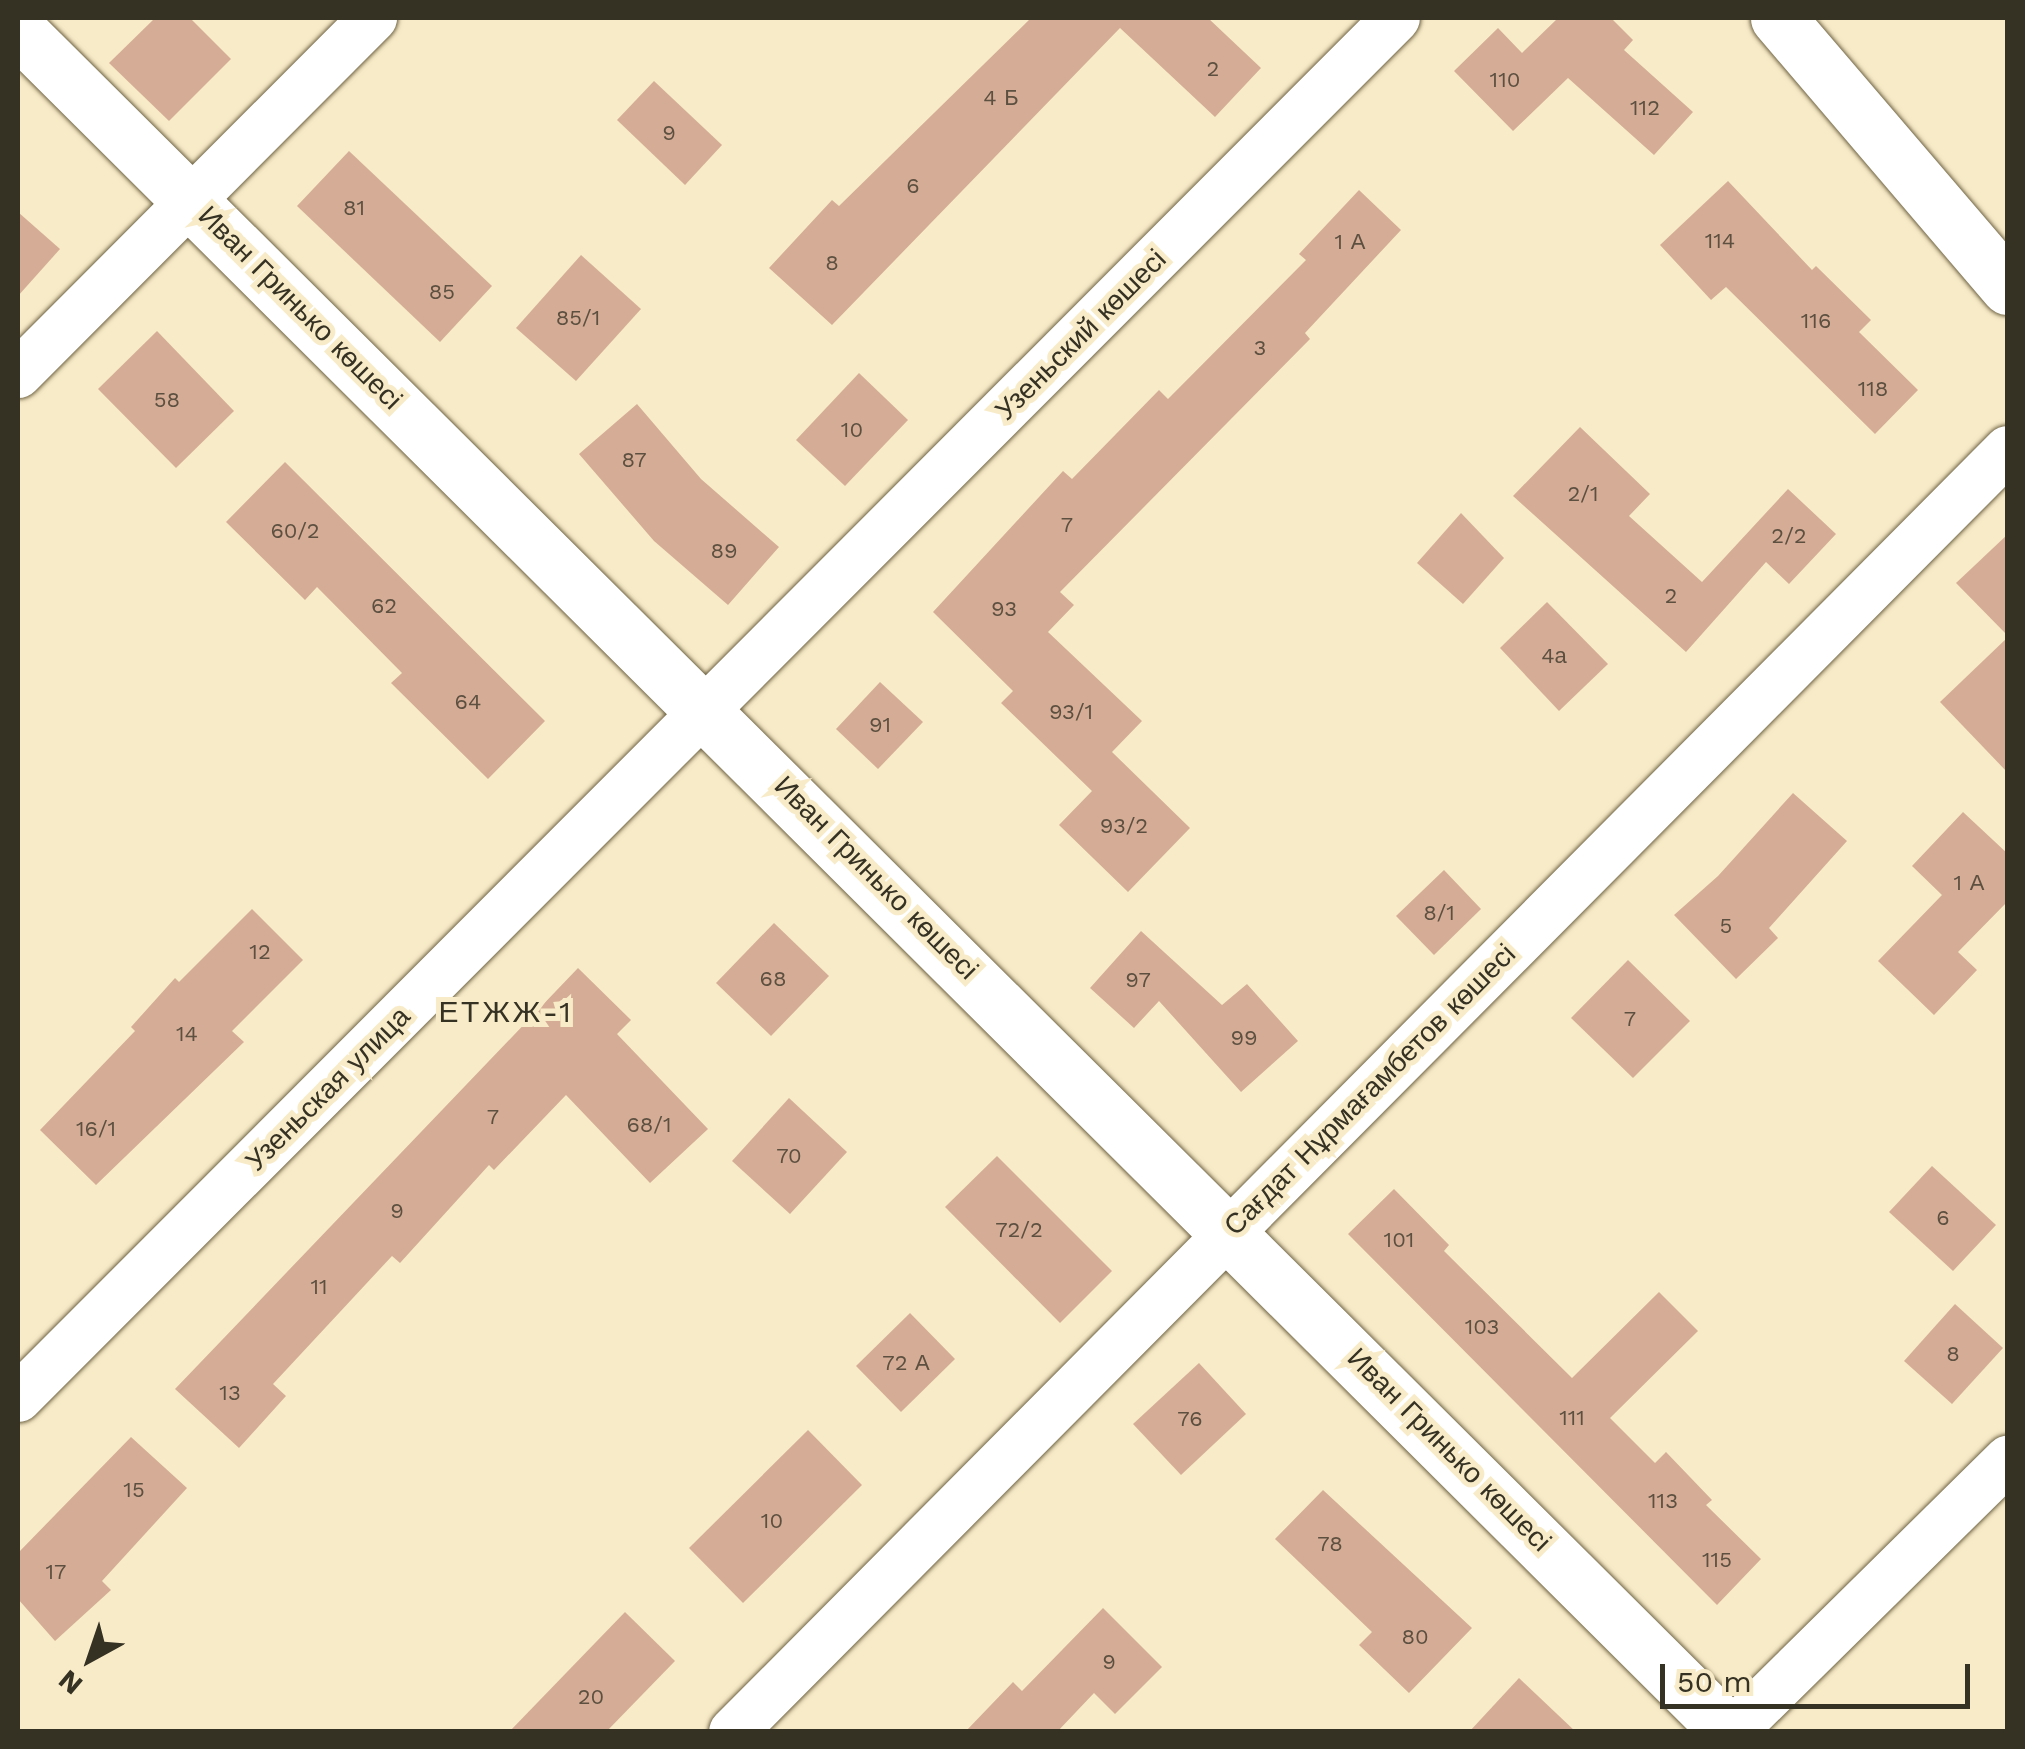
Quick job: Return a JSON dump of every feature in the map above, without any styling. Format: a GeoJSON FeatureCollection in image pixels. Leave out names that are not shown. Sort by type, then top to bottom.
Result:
{"type":"FeatureCollection","features":[{"type":"Feature","properties":{"kind":"street"},"geometry":{"type":"LineString","coordinates":[[18,374],[373,18]]}},
{"type":"Feature","properties":{"kind":"street","name":"Узеньский көшесі"},"geometry":{"type":"LineString","coordinates":[[766,653],[1396,18]]}},
{"type":"Feature","properties":{"kind":"street"},"geometry":{"type":"LineString","coordinates":[[1778,18],[2008,288]]}},
{"type":"Feature","properties":{"kind":"street","name":"Иван Гринько көшесі"},"geometry":{"type":"LineString","coordinates":[[18,30],[708,711],[1730,1732]]}},
{"type":"Feature","properties":{"kind":"street","name":"Сағдат Нұрмағамбетов көшесі"},"geometry":{"type":"LineString","coordinates":[[733,1732],[2008,450]]}},
{"type":"Feature","properties":{"kind":"street","name":"Узеньская улица"},"geometry":{"type":"LineString","coordinates":[[18,1398],[766,653]]}},
{"type":"Feature","properties":{"kind":"street"},"geometry":{"type":"LineString","coordinates":[[1730,1732],[2008,1460]]}},
{"type":"Feature","properties":{"kind":"building"},"geometry":{"type":"Polygon","coordinates":[[[155,18],[190,18],[231,59],[169,121],[109,63],[155,18]]]}},
{"type":"Feature","properties":{"kind":"building"},"geometry":{"type":"Polygon","coordinates":[[[1031,18],[1208,18],[1261,68],[1215,117],[1120,28],[832,325],[769,268],[832,200],[839,206],[1031,18]]]}},
{"type":"Feature","properties":{"kind":"building"},"geometry":{"type":"Polygon","coordinates":[[[1558,18],[1611,18],[1633,40],[1624,50],[1693,112],[1654,155],[1568,78],[1513,131],[1454,71],[1498,28],[1522,53],[1558,18]]]}},
{"type":"Feature","properties":{"kind":"building"},"geometry":{"type":"Polygon","coordinates":[[[654,81],[722,145],[685,185],[617,120],[654,81]]]}},
{"type":"Feature","properties":{"kind":"building"},"geometry":{"type":"Polygon","coordinates":[[[349,151],[492,286],[440,342],[297,206],[349,151]]]}},
{"type":"Feature","properties":{"kind":"building"},"geometry":{"type":"Polygon","coordinates":[[[1728,181],[1812,270],[1816,266],[1871,320],[1859,332],[1918,390],[1875,434],[1726,287],[1711,300],[1660,245],[1728,181]]]}},
{"type":"Feature","properties":{"kind":"building"},"geometry":{"type":"Polygon","coordinates":[[[1359,190],[1401,230],[1305,333],[1310,339],[1060,592],[1074,605],[1048,632],[1142,721],[1112,752],[1190,828],[1128,892],[1059,825],[1092,791],[1001,703],[1013,691],[933,612],[1063,471],[1072,479],[1159,390],[1168,399],[1306,260],[1299,254],[1359,190]]]}},
{"type":"Feature","properties":{"kind":"building"},"geometry":{"type":"Polygon","coordinates":[[[18,212],[60,249],[18,296],[18,212]]]}},
{"type":"Feature","properties":{"kind":"building"},"geometry":{"type":"Polygon","coordinates":[[[581,255],[641,309],[576,381],[516,328],[581,255]]]}},
{"type":"Feature","properties":{"kind":"building"},"geometry":{"type":"Polygon","coordinates":[[[157,331],[234,411],[176,468],[98,389],[157,331]]]}},
{"type":"Feature","properties":{"kind":"building"},"geometry":{"type":"Polygon","coordinates":[[[859,373],[908,420],[845,486],[796,440],[859,373]]]}},
{"type":"Feature","properties":{"kind":"building"},"geometry":{"type":"Polygon","coordinates":[[[637,404],[701,479],[779,547],[728,605],[654,541],[579,454],[637,404]]]}},
{"type":"Feature","properties":{"kind":"building"},"geometry":{"type":"Polygon","coordinates":[[[1580,427],[1650,494],[1629,516],[1702,582],[1788,489],[1836,534],[1789,584],[1766,562],[1686,652],[1513,496],[1580,427]]]}},
{"type":"Feature","properties":{"kind":"building"},"geometry":{"type":"Polygon","coordinates":[[[285,462],[545,721],[488,779],[391,683],[402,673],[317,587],[305,600],[226,522],[285,462]]]}},
{"type":"Feature","properties":{"kind":"building"},"geometry":{"type":"Polygon","coordinates":[[[1461,513],[1504,558],[1463,604],[1417,563],[1461,513]]]}},
{"type":"Feature","properties":{"kind":"building"},"geometry":{"type":"Polygon","coordinates":[[[2008,534],[2008,636],[1956,583],[2008,534]]]}},
{"type":"Feature","properties":{"kind":"building"},"geometry":{"type":"Polygon","coordinates":[[[1547,602],[1608,664],[1559,711],[1500,648],[1547,602]]]}},
{"type":"Feature","properties":{"kind":"building"},"geometry":{"type":"Polygon","coordinates":[[[2008,637],[2008,773],[1940,702],[2008,637]]]}},
{"type":"Feature","properties":{"kind":"building"},"geometry":{"type":"Polygon","coordinates":[[[880,682],[923,722],[878,769],[836,729],[880,682]]]}},
{"type":"Feature","properties":{"kind":"building"},"geometry":{"type":"Polygon","coordinates":[[[1793,793],[1847,841],[1769,928],[1778,938],[1736,979],[1674,915],[1718,876],[1793,793]]]}},
{"type":"Feature","properties":{"kind":"building"},"geometry":{"type":"Polygon","coordinates":[[[1963,812],[2008,854],[2008,901],[1958,952],[1977,970],[1934,1015],[1878,961],[1942,895],[1912,866],[1963,812]]]}},
{"type":"Feature","properties":{"kind":"building"},"geometry":{"type":"Polygon","coordinates":[[[1444,870],[1481,909],[1434,955],[1396,916],[1444,870]]]}},
{"type":"Feature","properties":{"kind":"building"},"geometry":{"type":"Polygon","coordinates":[[[252,909],[303,960],[232,1031],[244,1042],[96,1185],[40,1130],[135,1031],[131,1027],[175,978],[179,982],[252,909]]]}},
{"type":"Feature","properties":{"kind":"building"},"geometry":{"type":"Polygon","coordinates":[[[774,923],[829,976],[771,1036],[716,983],[774,923]]]}},
{"type":"Feature","properties":{"kind":"building"},"geometry":{"type":"Polygon","coordinates":[[[1141,931],[1222,1005],[1247,984],[1298,1041],[1241,1092],[1159,1001],[1134,1028],[1090,988],[1141,931]]]}},
{"type":"Feature","properties":{"kind":"building"},"geometry":{"type":"Polygon","coordinates":[[[1628,960],[1690,1021],[1633,1078],[1571,1018],[1628,960]]]}},
{"type":"Feature","properties":{"kind":"building"},"geometry":{"type":"Polygon","coordinates":[[[578,968],[631,1020],[617,1034],[708,1129],[650,1183],[566,1095],[494,1170],[489,1165],[400,1263],[392,1256],[273,1384],[286,1396],[239,1448],[175,1389],[578,968]]]}},
{"type":"Feature","properties":{"kind":"building"},"geometry":{"type":"Polygon","coordinates":[[[789,1098],[847,1152],[790,1214],[732,1161],[789,1098]]]}},
{"type":"Feature","properties":{"kind":"building"},"geometry":{"type":"Polygon","coordinates":[[[997,1156],[1112,1271],[1060,1323],[945,1207],[997,1156]]]}},
{"type":"Feature","properties":{"kind":"building"},"geometry":{"type":"Polygon","coordinates":[[[1932,1166],[1996,1225],[1953,1271],[1889,1212],[1932,1166]]]}},
{"type":"Feature","properties":{"kind":"building"},"geometry":{"type":"Polygon","coordinates":[[[1394,1189],[1449,1245],[1444,1251],[1572,1378],[1659,1292],[1698,1331],[1610,1418],[1655,1463],[1666,1452],[1712,1500],[1706,1505],[1761,1559],[1717,1605],[1348,1234],[1394,1189]]]}},
{"type":"Feature","properties":{"kind":"building"},"geometry":{"type":"Polygon","coordinates":[[[1955,1304],[2003,1348],[1952,1404],[1904,1361],[1955,1304]]]}},
{"type":"Feature","properties":{"kind":"building"},"geometry":{"type":"Polygon","coordinates":[[[910,1313],[955,1359],[901,1412],[856,1366],[910,1313]]]}},
{"type":"Feature","properties":{"kind":"building"},"geometry":{"type":"Polygon","coordinates":[[[1199,1363],[1246,1414],[1181,1475],[1133,1424],[1199,1363]]]}},
{"type":"Feature","properties":{"kind":"building"},"geometry":{"type":"Polygon","coordinates":[[[808,1430],[862,1485],[743,1603],[689,1548],[808,1430]]]}},
{"type":"Feature","properties":{"kind":"building"},"geometry":{"type":"Polygon","coordinates":[[[131,1437],[187,1488],[102,1581],[111,1590],[55,1641],[18,1599],[18,1553],[131,1437]]]}},
{"type":"Feature","properties":{"kind":"building"},"geometry":{"type":"Polygon","coordinates":[[[1323,1490],[1472,1628],[1409,1693],[1359,1645],[1372,1632],[1275,1539],[1323,1490]]]}},
{"type":"Feature","properties":{"kind":"building"},"geometry":{"type":"Polygon","coordinates":[[[1103,1608],[1162,1667],[1115,1714],[1094,1693],[1057,1732],[965,1732],[1013,1682],[1022,1691],[1103,1608]]]}},
{"type":"Feature","properties":{"kind":"building"},"geometry":{"type":"Polygon","coordinates":[[[625,1612],[675,1661],[606,1732],[509,1732],[625,1612]]]}},
{"type":"Feature","properties":{"kind":"building"},"geometry":{"type":"Polygon","coordinates":[[[1519,1678],[1576,1732],[1469,1732],[1519,1678]]]}},
{"type":"Feature","properties":{"kind":"district","name":"ЕТЖЖ-1"},"geometry":{"type":"Point","coordinates":[506,1012]}}]}
